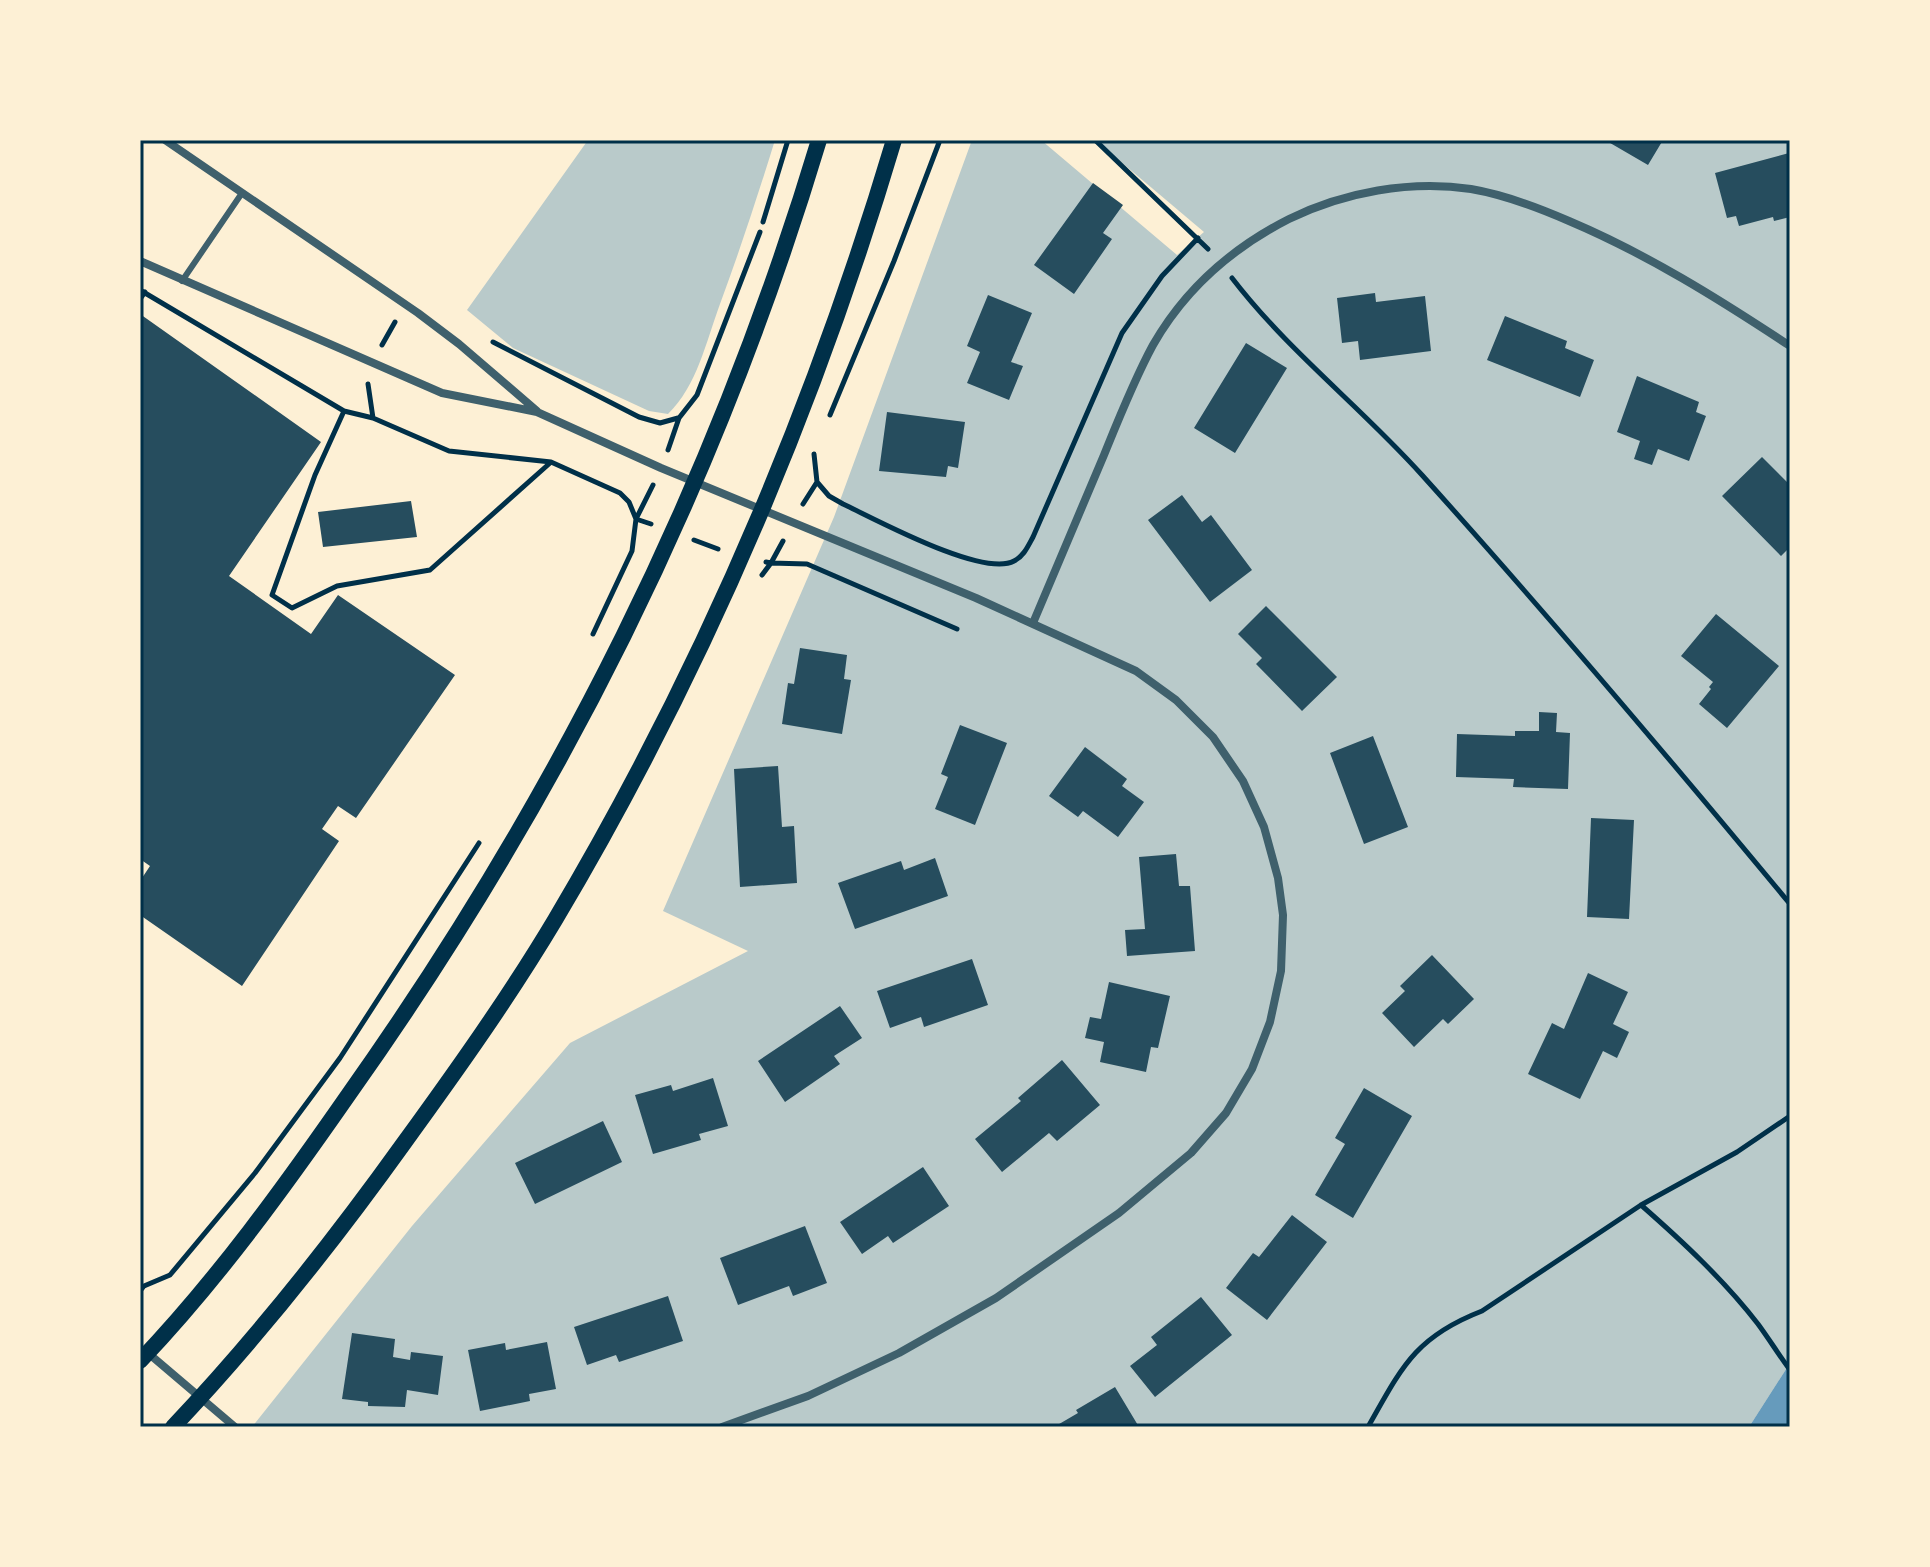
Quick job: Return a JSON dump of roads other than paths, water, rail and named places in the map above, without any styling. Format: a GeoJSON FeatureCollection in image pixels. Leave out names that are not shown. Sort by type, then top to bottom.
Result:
{"type":"FeatureCollection","features":[{"type":"Feature","properties":{"kind":"main road"},"geometry":{"type":"LineString","coordinates":[[144,1357],[290,1178],[439,963],[501,864],[565,752],[635,617],[696,482],[755,333],[819,140]]}},
{"type":"Feature","properties":{"kind":"main road"},"geometry":{"type":"LineString","coordinates":[[173,1427],[292,1292],[363,1200],[496,1014],[606,829],[670,709],[761,510],[813,385],[865,239],[894,140]]}},
{"type":"Feature","properties":{"kind":"street"},"geometry":{"type":"LineString","coordinates":[[165,140],[418,313],[537,412]]}},
{"type":"Feature","properties":{"kind":"street"},"geometry":{"type":"LineString","coordinates":[[1033,623],[1154,344],[1184,301],[1220,262],[1265,231],[1314,207],[1344,198],[1416,186],[1470,189],[1523,201],[1609,238],[1704,289],[1790,346]]}},
{"type":"Feature","properties":{"kind":"street"},"geometry":{"type":"LineString","coordinates":[[140,261],[442,393],[537,412],[761,510],[1033,623],[1136,671],[1176,700],[1213,737],[1243,781],[1264,827],[1278,878],[1283,915],[1281,971],[1270,1022],[1257,1057],[1226,1113],[1191,1153],[1119,1213],[1033,1274],[899,1353],[808,1396],[722,1427]]}},
{"type":"Feature","properties":{"kind":"street"},"geometry":{"type":"LineString","coordinates":[[144,1357],[235,1427]]}},
{"type":"Feature","properties":{"kind":"lane"},"geometry":{"type":"LineString","coordinates":[[182,281],[242,193]]}},
{"type":"Feature","properties":{"kind":"water"},"geometry":{"type":"Polygon","coordinates":[[[1790,1363],[1790,1427],[1749,1427],[1790,1363]]]}}]}
